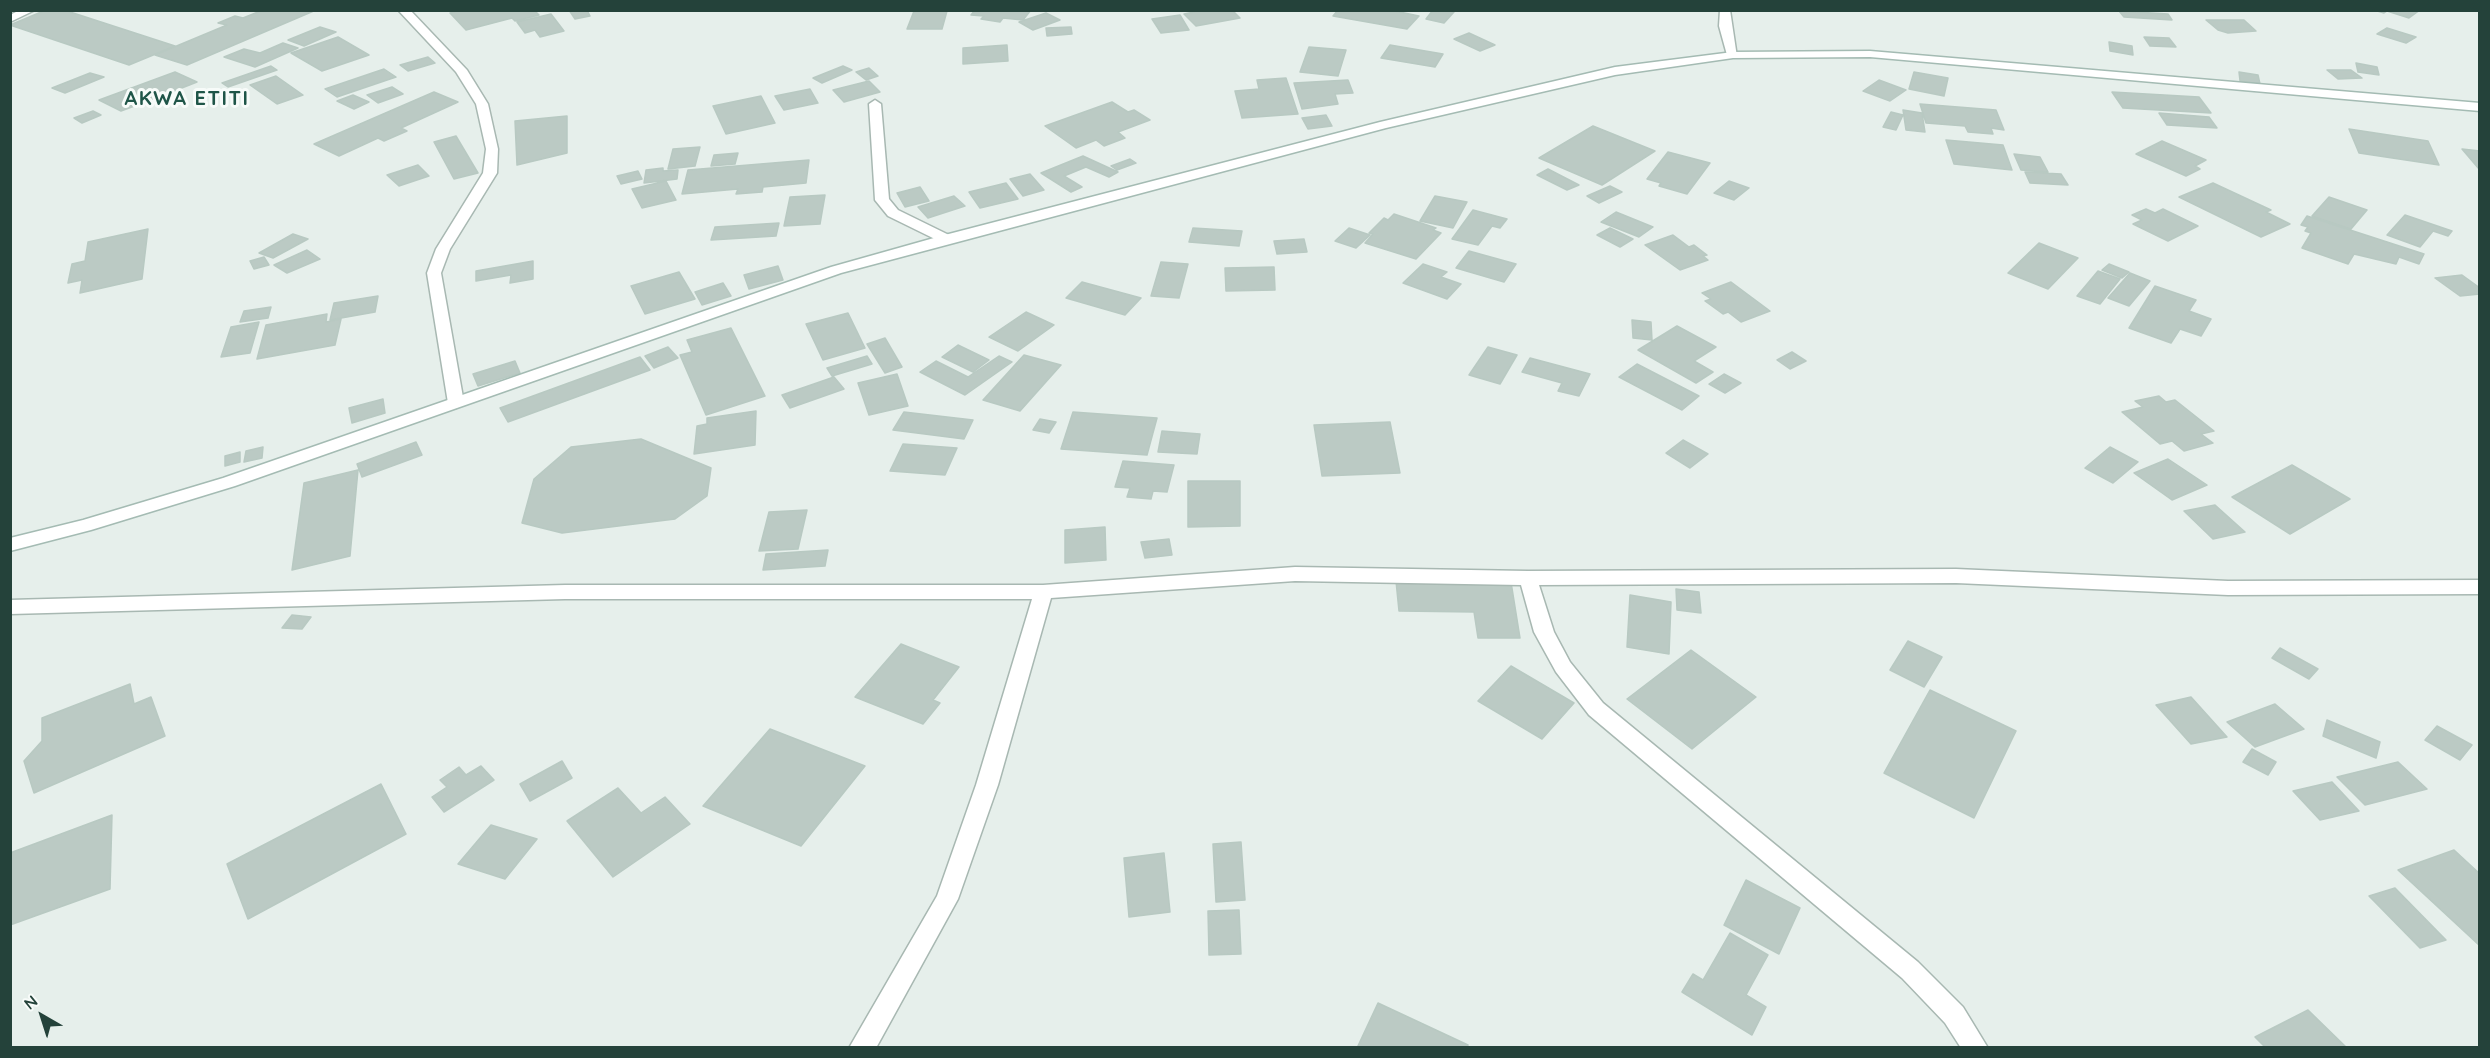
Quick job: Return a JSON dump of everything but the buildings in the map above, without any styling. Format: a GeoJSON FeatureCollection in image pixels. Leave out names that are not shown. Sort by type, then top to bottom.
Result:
{"type":"FeatureCollection","features":[{"type":"Feature","properties":{"kind":"street"},"geometry":{"type":"LineString","coordinates":[[10,19],[30,10]]}},
{"type":"Feature","properties":{"kind":"street"},"geometry":{"type":"LineString","coordinates":[[403,10],[461,70],[482,104],[492,149],[490,172],[443,249],[434,273],[456,403]]}},
{"type":"Feature","properties":{"kind":"street"},"geometry":{"type":"LineString","coordinates":[[1725,10],[1725,26],[1733,55]]}},
{"type":"Feature","properties":{"kind":"street"},"geometry":{"type":"LineString","coordinates":[[10,545],[85,526],[229,482],[716,310],[836,270],[946,239],[1493,98],[1615,71],[1733,55],[1870,54],[2480,107]]}},
{"type":"Feature","properties":{"kind":"street"},"geometry":{"type":"LineString","coordinates":[[875,104],[882,200],[893,213],[946,239]]}},
{"type":"Feature","properties":{"kind":"street"},"geometry":{"type":"LineString","coordinates":[[10,607],[565,592],[1043,592],[1294,574],[1528,578],[1956,576],[2228,588],[2480,587]]}},
{"type":"Feature","properties":{"kind":"street"},"geometry":{"type":"LineString","coordinates":[[1528,578],[1544,632],[1563,667],[1596,709],[1910,969],[1954,1015],[1976,1047]]}},
{"type":"Feature","properties":{"kind":"street"},"geometry":{"type":"LineString","coordinates":[[861,1047],[881,1017],[947,899],[987,784],[1043,592]]}},
{"type":"Feature","properties":{"kind":"district","name":"AKWA ETITI"},"geometry":{"type":"Point","coordinates":[187,99]}}]}
